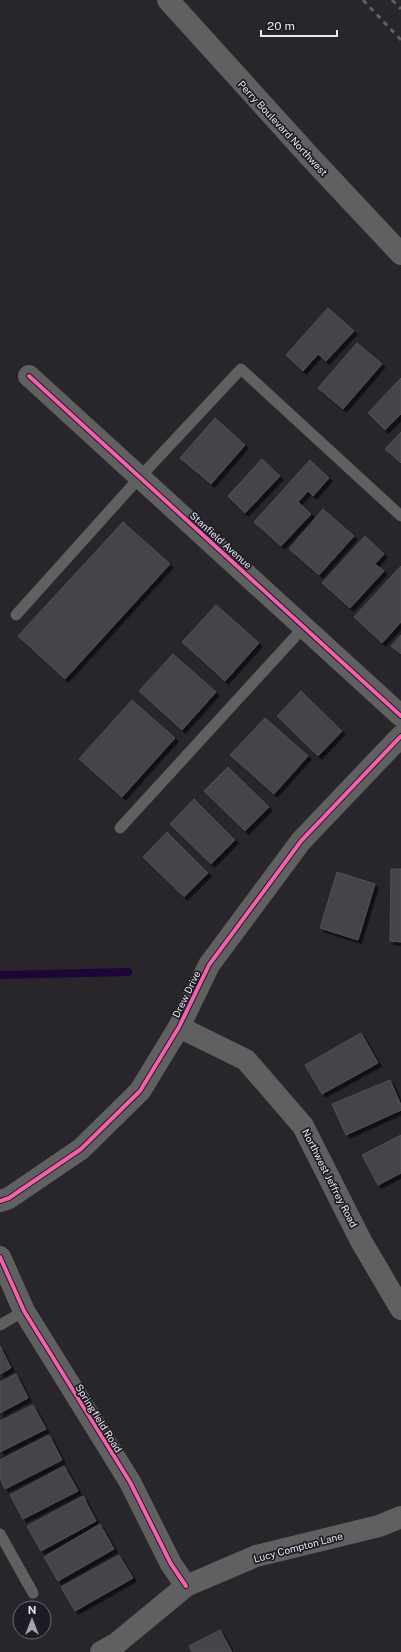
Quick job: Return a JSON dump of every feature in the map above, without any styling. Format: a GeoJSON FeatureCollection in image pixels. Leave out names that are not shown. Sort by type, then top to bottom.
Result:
{"type":"FeatureCollection","features":[{"type":"Feature","properties":{"kind":"street","name":"Perry Boulevard Northwest"},"geometry":{"type":"LineString","coordinates":[[168,0],[401,254]]}},
{"type":"Feature","properties":{"kind":"street","name":"Stanfield Avenue"},"geometry":{"type":"LineString","coordinates":[[30,376],[401,716]]}},
{"type":"Feature","properties":{"kind":"street","name":"Drew Drive"},"geometry":{"type":"LineString","coordinates":[[0,1200],[9,1198],[82,1149],[140,1090],[179,1027],[209,965],[301,841],[401,736]]}},
{"type":"Feature","properties":{"kind":"street","name":"Northwest Jeffrey Road"},"geometry":{"type":"LineString","coordinates":[[179,1027],[246,1060],[303,1126],[361,1240],[401,1309]]}},
{"type":"Feature","properties":{"kind":"street","name":"Springfield Road"},"geometry":{"type":"LineString","coordinates":[[0,1258],[24,1311],[130,1482],[171,1564],[186,1586]]}},
{"type":"Feature","properties":{"kind":"street","name":"Lucy Compton Lane"},"geometry":{"type":"LineString","coordinates":[[101,1652],[117,1643],[186,1586],[256,1556],[379,1526],[401,1517]]}},
{"type":"Feature","properties":{"kind":"lane"},"geometry":{"type":"LineString","coordinates":[[16,615],[140,477],[241,369],[401,516]]}},
{"type":"Feature","properties":{"kind":"lane"},"geometry":{"type":"LineString","coordinates":[[120,828],[304,627]]}},
{"type":"Feature","properties":{"kind":"lane"},"geometry":{"type":"LineString","coordinates":[[0,1325],[24,1311]]}},
{"type":"Feature","properties":{"kind":"lane"},"geometry":{"type":"LineString","coordinates":[[0,1534],[33,1593]]}},
{"type":"Feature","properties":{"kind":"building"},"geometry":{"type":"Polygon","coordinates":[[[328,308],[354,331],[326,361],[318,354],[303,371],[286,355],[328,308]]]}},
{"type":"Feature","properties":{"kind":"building"},"geometry":{"type":"Polygon","coordinates":[[[357,343],[382,364],[343,409],[318,388],[357,343]]]}},
{"type":"Feature","properties":{"kind":"building"},"geometry":{"type":"Polygon","coordinates":[[[401,378],[401,414],[385,430],[368,413],[401,378]]]}},
{"type":"Feature","properties":{"kind":"building"},"geometry":{"type":"Polygon","coordinates":[[[215,418],[245,445],[211,484],[180,458],[215,418]]]}},
{"type":"Feature","properties":{"kind":"building"},"geometry":{"type":"Polygon","coordinates":[[[401,432],[401,463],[385,449],[401,432]]]}},
{"type":"Feature","properties":{"kind":"building"},"geometry":{"type":"Polygon","coordinates":[[[262,459],[280,476],[245,513],[228,496],[262,459]]]}},
{"type":"Feature","properties":{"kind":"building"},"geometry":{"type":"Polygon","coordinates":[[[310,460],[329,478],[313,496],[308,491],[298,502],[311,514],[281,546],[254,522],[310,460]]]}},
{"type":"Feature","properties":{"kind":"building"},"geometry":{"type":"Polygon","coordinates":[[[323,509],[354,536],[319,575],[289,549],[323,509]]]}},
{"type":"Feature","properties":{"kind":"building"},"geometry":{"type":"Polygon","coordinates":[[[123,522],[170,564],[65,679],[18,636],[123,522]]]}},
{"type":"Feature","properties":{"kind":"building"},"geometry":{"type":"Polygon","coordinates":[[[365,536],[384,554],[375,564],[384,571],[350,608],[322,583],[365,536]]]}},
{"type":"Feature","properties":{"kind":"building"},"geometry":{"type":"Polygon","coordinates":[[[401,566],[401,622],[382,643],[354,617],[401,566]]]}},
{"type":"Feature","properties":{"kind":"building"},"geometry":{"type":"Polygon","coordinates":[[[216,605],[259,643],[225,681],[182,642],[216,605]]]}},
{"type":"Feature","properties":{"kind":"building"},"geometry":{"type":"Polygon","coordinates":[[[401,635],[401,654],[391,646],[401,635]]]}},
{"type":"Feature","properties":{"kind":"building"},"geometry":{"type":"Polygon","coordinates":[[[173,654],[216,692],[182,730],[139,691],[173,654]]]}},
{"type":"Feature","properties":{"kind":"building"},"geometry":{"type":"Polygon","coordinates":[[[301,691],[342,731],[318,756],[277,716],[301,691]]]}},
{"type":"Feature","properties":{"kind":"building"},"geometry":{"type":"Polygon","coordinates":[[[132,700],[175,738],[122,797],[79,759],[132,700]]]}},
{"type":"Feature","properties":{"kind":"building"},"geometry":{"type":"Polygon","coordinates":[[[265,718],[308,756],[274,794],[230,755],[265,718]]]}},
{"type":"Feature","properties":{"kind":"building"},"geometry":{"type":"Polygon","coordinates":[[[228,767],[269,807],[245,831],[204,791],[228,767]]]}},
{"type":"Feature","properties":{"kind":"building"},"geometry":{"type":"Polygon","coordinates":[[[194,799],[235,840],[211,864],[170,824],[194,799]]]}},
{"type":"Feature","properties":{"kind":"building"},"geometry":{"type":"Polygon","coordinates":[[[167,832],[208,873],[184,897],[143,857],[167,832]]]}},
{"type":"Feature","properties":{"kind":"building"},"geometry":{"type":"Polygon","coordinates":[[[391,869],[401,869],[401,942],[390,941],[391,869]]]}},
{"type":"Feature","properties":{"kind":"building"},"geometry":{"type":"Polygon","coordinates":[[[337,872],[375,884],[358,940],[320,928],[337,872]]]}},
{"type":"Feature","properties":{"kind":"building"},"geometry":{"type":"Polygon","coordinates":[[[361,1033],[378,1063],[322,1094],[305,1065],[361,1033]]]}},
{"type":"Feature","properties":{"kind":"building"},"geometry":{"type":"Polygon","coordinates":[[[390,1080],[401,1105],[401,1110],[346,1135],[332,1104],[390,1080]]]}},
{"type":"Feature","properties":{"kind":"building"},"geometry":{"type":"Polygon","coordinates":[[[401,1135],[401,1173],[378,1185],[362,1155],[401,1135]]]}},
{"type":"Feature","properties":{"kind":"building"},"geometry":{"type":"Polygon","coordinates":[[[0,1346],[11,1368],[0,1374],[0,1346]]]}},
{"type":"Feature","properties":{"kind":"building"},"geometry":{"type":"Polygon","coordinates":[[[16,1374],[28,1398],[0,1413],[0,1382],[16,1374]]]}},
{"type":"Feature","properties":{"kind":"building"},"geometry":{"type":"Polygon","coordinates":[[[33,1405],[46,1429],[0,1452],[0,1421],[33,1405]]]}},
{"type":"Feature","properties":{"kind":"building"},"geometry":{"type":"Polygon","coordinates":[[[49,1435],[62,1460],[5,1489],[0,1478],[0,1460],[49,1435]]]}},
{"type":"Feature","properties":{"kind":"building"},"geometry":{"type":"Polygon","coordinates":[[[64,1466],[78,1491],[23,1519],[10,1495],[64,1466]]]}},
{"type":"Feature","properties":{"kind":"building"},"geometry":{"type":"Polygon","coordinates":[[[83,1496],[96,1521],[41,1551],[27,1526],[83,1496]]]}},
{"type":"Feature","properties":{"kind":"building"},"geometry":{"type":"Polygon","coordinates":[[[100,1524],[114,1549],[58,1581],[44,1557],[100,1524]]]}},
{"type":"Feature","properties":{"kind":"building"},"geometry":{"type":"Polygon","coordinates":[[[119,1555],[133,1578],[75,1611],[61,1587],[119,1555]]]}},
{"type":"Feature","properties":{"kind":"building"},"geometry":{"type":"Polygon","coordinates":[[[220,1630],[232,1652],[192,1652],[189,1646],[220,1630]]]}},
{"type":"Feature","properties":{"kind":"waterway"},"geometry":{"type":"LineString","coordinates":[[0,975],[128,972]]}},
{"type":"Feature","properties":{"kind":"railway"},"geometry":{"type":"LineString","coordinates":[[363,0],[401,40]]}},
{"type":"Feature","properties":{"kind":"railway"},"geometry":{"type":"LineString","coordinates":[[392,0],[401,9]]}},
{"type":"Feature","properties":{"kind":"cycle path"},"geometry":{"type":"LineString","coordinates":[[29,376],[401,716]]}},
{"type":"Feature","properties":{"kind":"cycle path"},"geometry":{"type":"LineString","coordinates":[[0,1201],[9,1198],[81,1149],[140,1091],[179,1027],[209,965],[301,841],[401,736]]}},
{"type":"Feature","properties":{"kind":"cycle path"},"geometry":{"type":"LineString","coordinates":[[0,1257],[24,1311],[130,1482],[171,1564],[186,1586]]}}]}
